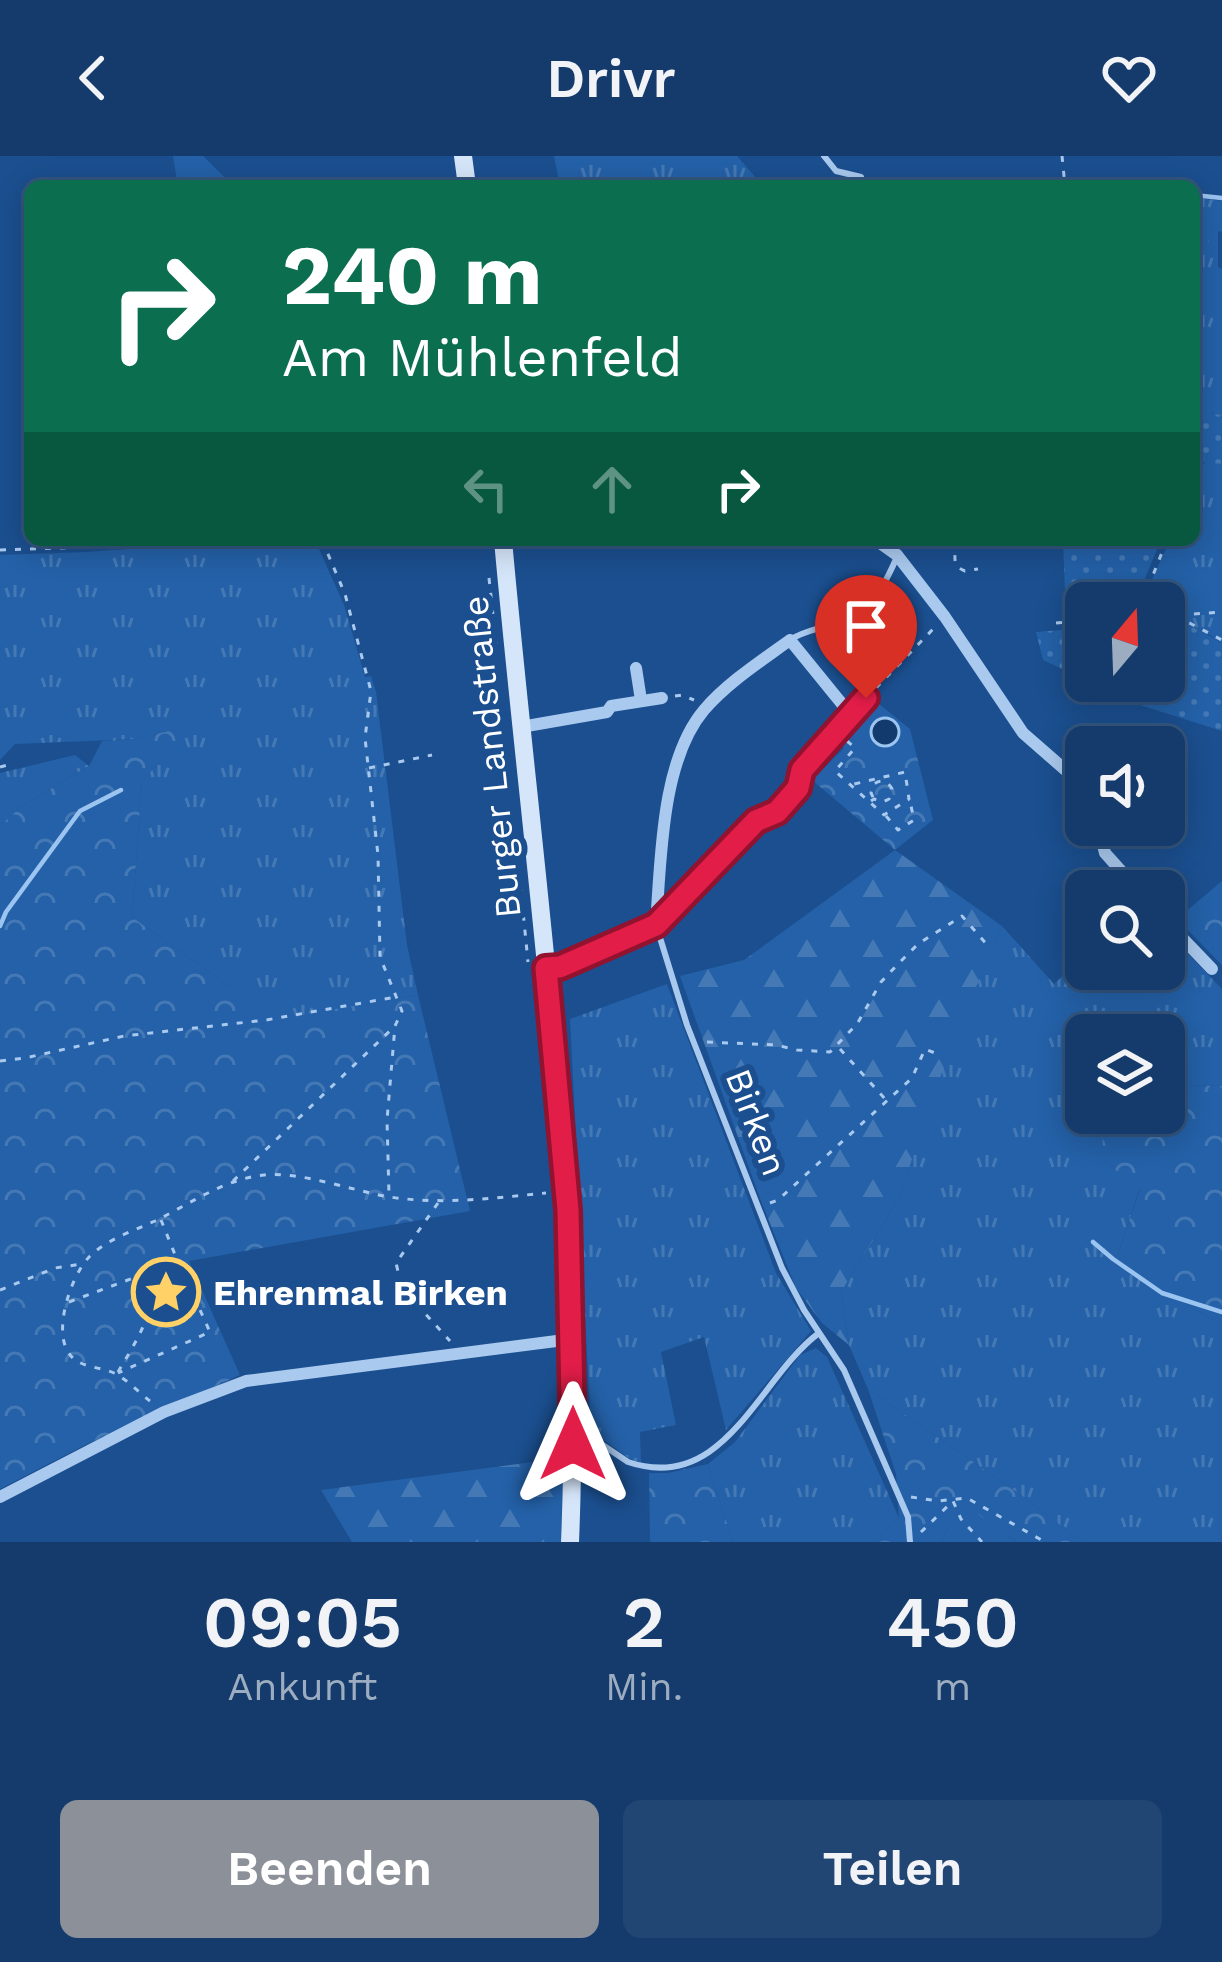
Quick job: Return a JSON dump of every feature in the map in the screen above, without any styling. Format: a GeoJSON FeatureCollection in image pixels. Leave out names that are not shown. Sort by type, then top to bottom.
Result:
{"type":"FeatureCollection","features":[{"type":"Feature","properties":{"kind":"main road","name":"Burger Landstraße"},"geometry":{"type":"LineString","coordinates":[[504,546],[537,967],[566,1191],[574,1425],[570,1542]]}},
{"type":"Feature","properties":{"kind":"street"},"geometry":{"type":"LineString","coordinates":[[896,549],[1023,733],[1065,770]]}},
{"type":"Feature","properties":{"kind":"street"},"geometry":{"type":"LineString","coordinates":[[656,925],[674,770],[685,740],[708,705],[790,640],[851,716]]}},
{"type":"Feature","properties":{"kind":"street"},"geometry":{"type":"LineString","coordinates":[[636,668],[641,700]]}},
{"type":"Feature","properties":{"kind":"street"},"geometry":{"type":"LineString","coordinates":[[521,727],[662,698]]}},
{"type":"Feature","properties":{"kind":"street"},"geometry":{"type":"LineString","coordinates":[[537,967],[560,967],[656,925],[756,821],[777,812],[798,788],[802,770],[866,698]]}},
{"type":"Feature","properties":{"kind":"street"},"geometry":{"type":"LineString","coordinates":[[1103,846],[1120,870]]}},
{"type":"Feature","properties":{"kind":"street"},"geometry":{"type":"LineString","coordinates":[[1185,941],[1212,969]]}},
{"type":"Feature","properties":{"kind":"street"},"geometry":{"type":"LineString","coordinates":[[0,1497],[164,1412],[246,1381],[572,1339]]}},
{"type":"Feature","properties":{"kind":"lane"},"geometry":{"type":"LineString","coordinates":[[824,156],[836,171],[861,177]]}},
{"type":"Feature","properties":{"kind":"lane"},"geometry":{"type":"LineString","coordinates":[[790,640],[868,606],[880,593],[896,549]]}},
{"type":"Feature","properties":{"kind":"lane","name":"Birken"},"geometry":{"type":"LineString","coordinates":[[656,925],[694,1041],[760,1212],[791,1287],[844,1370],[910,1523],[911,1542]]}},
{"type":"Feature","properties":{"kind":"lane"},"geometry":{"type":"LineString","coordinates":[[574,1425],[637,1465],[664,1467],[693,1460],[732,1433],[803,1345],[819,1333]]}},
{"type":"Feature","properties":{"kind":"path"},"geometry":{"type":"LineString","coordinates":[[1200,240],[1209,241]]}},
{"type":"Feature","properties":{"kind":"path"},"geometry":{"type":"LineString","coordinates":[[1200,462],[1202,457]]}},
{"type":"Feature","properties":{"kind":"path"},"geometry":{"type":"LineString","coordinates":[[0,550],[115,546]]}},
{"type":"Feature","properties":{"kind":"path"},"geometry":{"type":"LineString","coordinates":[[325,546],[345,594],[371,692],[365,738],[378,855],[380,957],[402,1011],[395,1026],[386,1120],[389,1197]]}},
{"type":"Feature","properties":{"kind":"path"},"geometry":{"type":"LineString","coordinates":[[955,546],[957,566],[965,571],[978,568]]}},
{"type":"Feature","properties":{"kind":"path"},"geometry":{"type":"LineString","coordinates":[[1151,582],[1165,546]]}},
{"type":"Feature","properties":{"kind":"path"},"geometry":{"type":"LineString","coordinates":[[1185,614],[1222,612]]}},
{"type":"Feature","properties":{"kind":"path"},"geometry":{"type":"LineString","coordinates":[[866,698],[945,617]]}},
{"type":"Feature","properties":{"kind":"path"},"geometry":{"type":"LineString","coordinates":[[1185,621],[1222,640]]}},
{"type":"Feature","properties":{"kind":"path"},"geometry":{"type":"LineString","coordinates":[[1056,623],[1065,622]]}},
{"type":"Feature","properties":{"kind":"path"},"geometry":{"type":"LineString","coordinates":[[662,698],[682,694],[708,705]]}},
{"type":"Feature","properties":{"kind":"path"},"geometry":{"type":"LineString","coordinates":[[836,732],[855,748],[836,771],[850,785],[872,801],[898,830],[914,820],[905,772],[850,785]]}},
{"type":"Feature","properties":{"kind":"path"},"geometry":{"type":"LineString","coordinates":[[368,768],[432,755]]}},
{"type":"Feature","properties":{"kind":"path"},"geometry":{"type":"LineString","coordinates":[[0,767],[8,765]]}},
{"type":"Feature","properties":{"kind":"path"},"geometry":{"type":"LineString","coordinates":[[879,780],[892,788],[888,800]]}},
{"type":"Feature","properties":{"kind":"path"},"geometry":{"type":"LineString","coordinates":[[872,801],[871,790],[879,780]]}},
{"type":"Feature","properties":{"kind":"path"},"geometry":{"type":"LineString","coordinates":[[872,801],[888,800]]}},
{"type":"Feature","properties":{"kind":"path"},"geometry":{"type":"LineString","coordinates":[[888,800],[896,808]]}},
{"type":"Feature","properties":{"kind":"path"},"geometry":{"type":"LineString","coordinates":[[884,815],[909,800]]}},
{"type":"Feature","properties":{"kind":"path"},"geometry":{"type":"LineString","coordinates":[[515,832],[537,967]]}},
{"type":"Feature","properties":{"kind":"path"},"geometry":{"type":"LineString","coordinates":[[694,1041],[830,1052],[863,1015],[881,982],[932,934],[962,916],[988,947]]}},
{"type":"Feature","properties":{"kind":"path"},"geometry":{"type":"LineString","coordinates":[[0,1060],[124,1036],[266,1020],[398,996]]}},
{"type":"Feature","properties":{"kind":"path"},"geometry":{"type":"LineString","coordinates":[[232,1183],[395,1026]]}},
{"type":"Feature","properties":{"kind":"path"},"geometry":{"type":"LineString","coordinates":[[838,1047],[887,1102]]}},
{"type":"Feature","properties":{"kind":"path"},"geometry":{"type":"LineString","coordinates":[[760,1212],[912,1078],[925,1049],[940,1055]]}},
{"type":"Feature","properties":{"kind":"path"},"geometry":{"type":"LineString","coordinates":[[164,1412],[117,1374],[86,1366],[70,1355],[64,1343],[67,1303],[83,1264],[99,1248],[232,1183],[260,1175],[439,1202],[566,1191]]}},
{"type":"Feature","properties":{"kind":"path"},"geometry":{"type":"LineString","coordinates":[[439,1202],[396,1263],[397,1271],[412,1300],[465,1352]]}},
{"type":"Feature","properties":{"kind":"path"},"geometry":{"type":"LineString","coordinates":[[117,1374],[210,1332],[160,1219]]}},
{"type":"Feature","properties":{"kind":"path"},"geometry":{"type":"LineString","coordinates":[[0,1290],[32,1276],[83,1264]]}},
{"type":"Feature","properties":{"kind":"path"},"geometry":{"type":"LineString","coordinates":[[67,1303],[136,1277],[153,1280],[181,1268]]}},
{"type":"Feature","properties":{"kind":"path"},"geometry":{"type":"LineString","coordinates":[[117,1374],[149,1314],[153,1280]]}},
{"type":"Feature","properties":{"kind":"path"},"geometry":{"type":"LineString","coordinates":[[898,1494],[953,1501],[967,1498],[1045,1542]]}},
{"type":"Feature","properties":{"kind":"path"},"geometry":{"type":"LineString","coordinates":[[911,1542],[953,1501]]}},
{"type":"Feature","properties":{"kind":"path"},"geometry":{"type":"LineString","coordinates":[[953,1501],[961,1519],[982,1542]]}},
{"type":"Feature","properties":{"kind":"green space"},"geometry":{"type":"Polygon","coordinates":[[[173,156],[203,156],[227,180],[177,180],[173,156]]]}},
{"type":"Feature","properties":{"kind":"green space"},"geometry":{"type":"Polygon","coordinates":[[[554,156],[737,156],[758,180],[559,180],[554,156]]]}},
{"type":"Feature","properties":{"kind":"green space"},"geometry":{"type":"Polygon","coordinates":[[[1200,198],[1222,201],[1218,267],[1222,269],[1222,415],[1200,412],[1200,198]]]}},
{"type":"Feature","properties":{"kind":"green space"},"geometry":{"type":"Polygon","coordinates":[[[1200,412],[1222,415],[1222,464],[1200,462],[1200,412]]]}},
{"type":"Feature","properties":{"kind":"green space"},"geometry":{"type":"Polygon","coordinates":[[[1205,461],[1222,464],[1222,644],[1185,626],[1185,582],[1151,582],[1167,546],[1200,546],[1200,473],[1205,461]]]}},
{"type":"Feature","properties":{"kind":"green space"},"geometry":{"type":"Polygon","coordinates":[[[172,546],[318,546],[344,605],[365,677],[371,676],[376,692],[407,945],[418,995],[265,1022],[229,986],[132,917],[142,781],[192,726],[136,739],[15,744],[0,760],[0,555],[172,546]]]}},
{"type":"Feature","properties":{"kind":"green space"},"geometry":{"type":"Polygon","coordinates":[[[1063,546],[1158,546],[1145,582],[1065,582],[1065,590],[1063,546]]]}},
{"type":"Feature","properties":{"kind":"green space"},"geometry":{"type":"Polygon","coordinates":[[[1185,625],[1222,644],[1222,731],[1134,702],[1185,702],[1185,625]]]}},
{"type":"Feature","properties":{"kind":"green space"},"geometry":{"type":"Polygon","coordinates":[[[1065,630],[1065,670],[1043,660],[1036,632],[1065,630]]]}},
{"type":"Feature","properties":{"kind":"green space"},"geometry":{"type":"Polygon","coordinates":[[[874,700],[910,729],[933,820],[895,850],[812,780],[844,748],[838,741],[874,700]]]}},
{"type":"Feature","properties":{"kind":"green space"},"geometry":{"type":"Polygon","coordinates":[[[194,725],[142,781],[132,917],[229,986],[265,1021],[418,995],[470,1211],[189,1261],[240,1375],[0,1489],[0,826],[21,807],[89,766],[102,741],[136,739],[194,725]]]}},
{"type":"Feature","properties":{"kind":"green space"},"geometry":{"type":"Polygon","coordinates":[[[75,755],[89,766],[21,807],[0,826],[0,773],[75,755]]]}},
{"type":"Feature","properties":{"kind":"green space"},"geometry":{"type":"Polygon","coordinates":[[[895,850],[1002,926],[951,1046],[898,1200],[841,1292],[849,1345],[822,1323],[796,1288],[680,976],[744,960],[895,850]]]}},
{"type":"Feature","properties":{"kind":"green space"},"geometry":{"type":"Polygon","coordinates":[[[1222,881],[1222,965],[1185,927],[1185,912],[1222,881]]]}},
{"type":"Feature","properties":{"kind":"green space"},"geometry":{"type":"Polygon","coordinates":[[[1002,926],[1054,984],[1065,974],[1065,990],[1185,990],[1185,951],[1222,989],[1222,1086],[1185,1085],[1185,1014],[1065,1014],[1065,1134],[1103,1134],[1103,1160],[1140,1188],[1115,1263],[1222,1325],[1222,1542],[1082,1542],[868,1389],[849,1345],[841,1292],[898,1200],[950,1046],[1002,926]]]}},
{"type":"Feature","properties":{"kind":"green space"},"geometry":{"type":"Polygon","coordinates":[[[667,984],[776,1273],[811,1331],[726,1430],[704,1337],[661,1352],[676,1425],[640,1432],[641,1463],[591,1431],[570,1019],[667,984]]]}},
{"type":"Feature","properties":{"kind":"green space"},"geometry":{"type":"Polygon","coordinates":[[[1185,1085],[1222,1086],[1222,1325],[1115,1263],[1140,1189],[1103,1160],[1102,1134],[1185,1134],[1185,1085]]]}},
{"type":"Feature","properties":{"kind":"green space"},"geometry":{"type":"Polygon","coordinates":[[[816,1348],[827,1357],[899,1518],[875,1542],[733,1542],[708,1464],[735,1442],[800,1355],[816,1348]]]}},
{"type":"Feature","properties":{"kind":"green space"},"geometry":{"type":"Polygon","coordinates":[[[868,1389],[1082,1542],[1016,1542],[964,1505],[940,1542],[875,1542],[899,1518],[896,1474],[868,1389]]]}},
{"type":"Feature","properties":{"kind":"green space"},"geometry":{"type":"Polygon","coordinates":[[[563,1458],[561,1542],[352,1542],[321,1490],[563,1458]]]}},
{"type":"Feature","properties":{"kind":"green space"},"geometry":{"type":"Polygon","coordinates":[[[708,1464],[733,1542],[650,1542],[649,1473],[708,1464]]]}},
{"type":"Feature","properties":{"kind":"green space"},"geometry":{"type":"Polygon","coordinates":[[[964,1504],[1016,1542],[940,1542],[964,1504]]]}},
{"type":"Feature","properties":{"kind":"shaded area"},"geometry":{"type":"Polygon","coordinates":[[[885,718],[895,722],[899,732],[895,742],[885,746],[875,742],[871,732],[875,722],[885,718]]]}},
{"type":"Feature","properties":{"kind":"waterway"},"geometry":{"type":"LineString","coordinates":[[1200,196],[1222,198]]}},
{"type":"Feature","properties":{"kind":"waterway"},"geometry":{"type":"LineString","coordinates":[[0,926],[80,811],[121,790]]}},
{"type":"Feature","properties":{"kind":"waterway"},"geometry":{"type":"LineString","coordinates":[[1093,1242],[1162,1293],[1222,1312]]}},
{"type":"Feature","properties":{"kind":"place","name":"Ehrenmal Birken"},"geometry":{"type":"Point","coordinates":[166,1292]}},
{"type":"Feature","properties":{"kind":"route"},"geometry":{"type":"LineString","coordinates":[[573,1444],[568,1210],[546,968],[560,967],[656,925],[756,821],[777,812],[798,788],[802,770],[866,698]]}}]}
